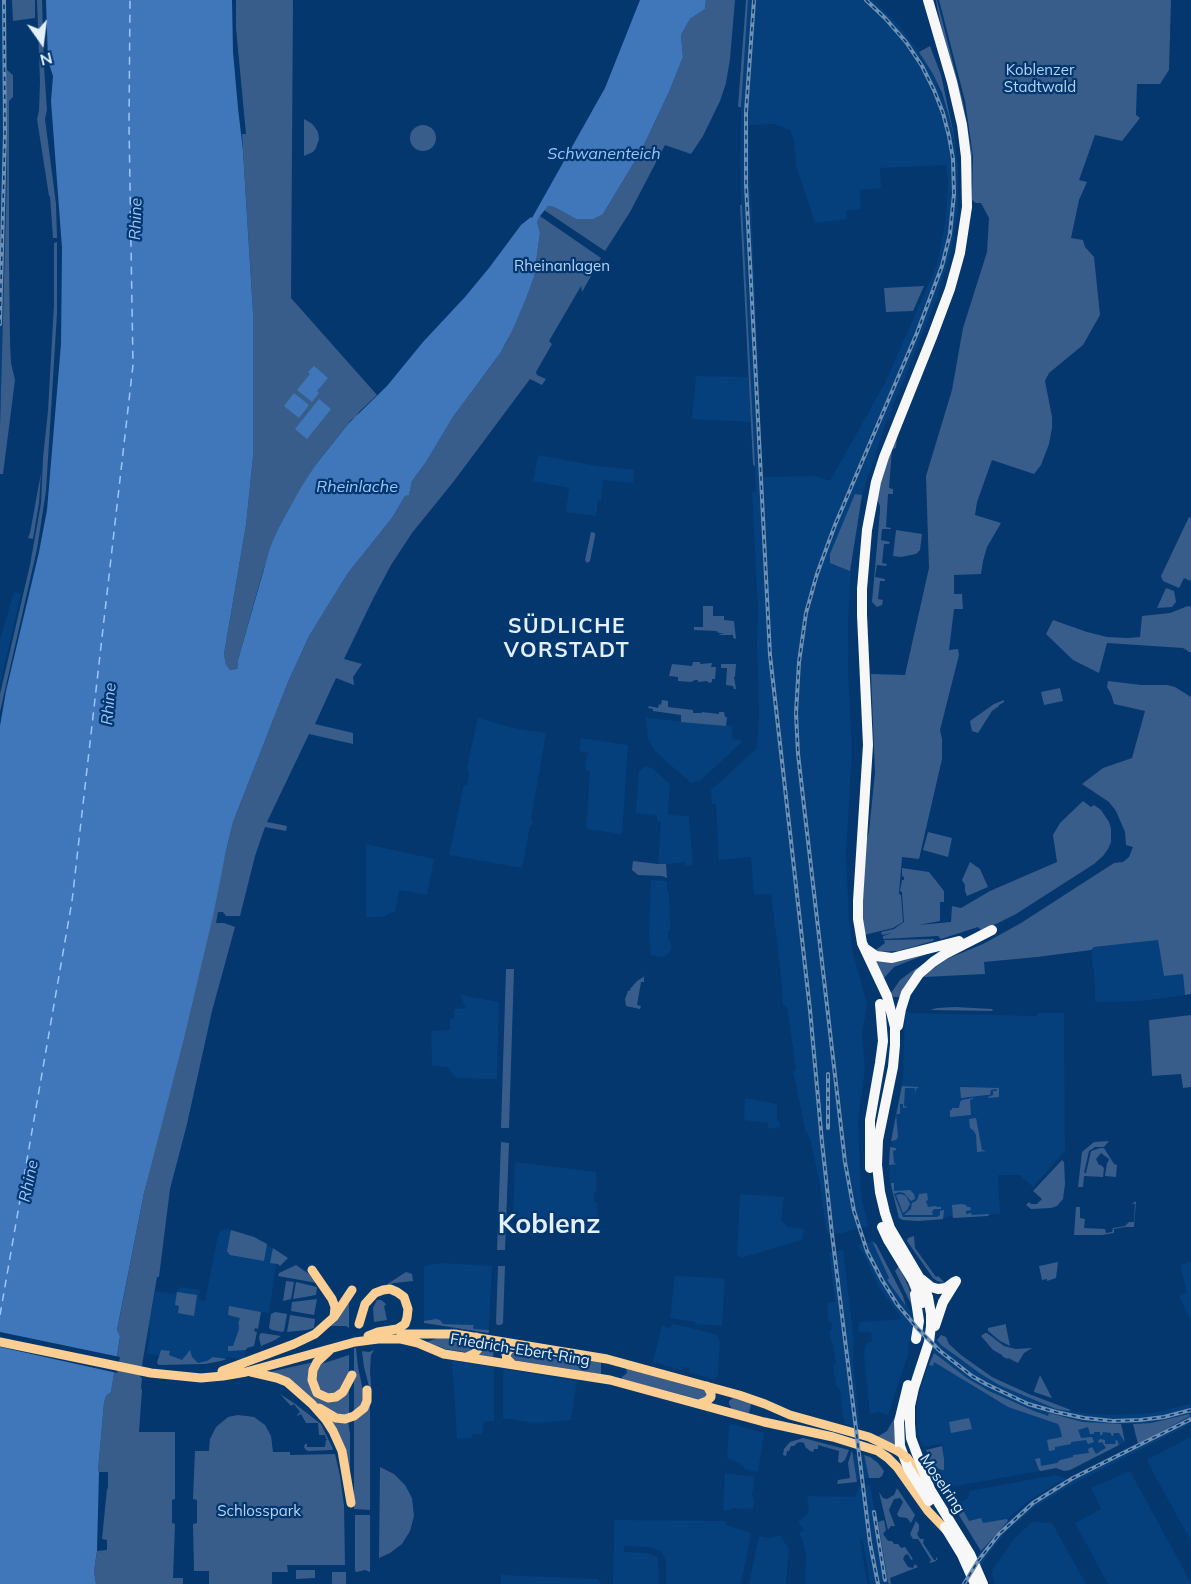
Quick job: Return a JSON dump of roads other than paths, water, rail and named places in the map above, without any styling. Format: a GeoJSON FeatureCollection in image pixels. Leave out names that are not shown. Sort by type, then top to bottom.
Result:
{"type":"FeatureCollection","features":[{"type":"Feature","properties":{"kind":"highway"},"geometry":{"type":"LineString","coordinates":[[870,1156],[890,1039],[885,1007],[858,950],[853,932],[852,900],[868,745],[862,588],[868,503],[890,423],[945,286],[954,253],[961,195],[960,158],[953,111],[921,0]]}},
{"type":"Feature","properties":{"kind":"highway"},"geometry":{"type":"LineString","coordinates":[[873,481],[942,312],[963,239],[968,195],[965,146],[956,95],[928,0]]}},
{"type":"Feature","properties":{"kind":"highway"},"geometry":{"type":"LineString","coordinates":[[933,0],[943,49]]}},
{"type":"Feature","properties":{"kind":"highway"},"geometry":{"type":"LineString","coordinates":[[864,772],[858,901],[860,931],[864,947],[887,996],[896,1035]]}},
{"type":"Feature","properties":{"kind":"highway"},"geometry":{"type":"LineString","coordinates":[[948,1532],[908,1468],[902,1454],[900,1412],[922,1340],[925,1320],[914,1275],[887,1220],[881,1202],[877,1174],[878,1140],[893,1067],[896,1035],[906,993],[922,971],[945,954],[992,930]]}},
{"type":"Feature","properties":{"kind":"highway"},"geometry":{"type":"LineString","coordinates":[[864,947],[874,955],[892,958],[974,937]]}},
{"type":"Feature","properties":{"kind":"highway"},"geometry":{"type":"LineString","coordinates":[[880,1004],[882,1056],[870,1120],[872,1187],[879,1218],[888,1240],[926,1292],[931,1308],[930,1336]]}},
{"type":"Feature","properties":{"kind":"highway"},"geometry":{"type":"LineString","coordinates":[[914,1275],[933,1288],[947,1287],[956,1281],[943,1302],[930,1336],[913,1393],[910,1415],[913,1443],[930,1490]]}},
{"type":"Feature","properties":{"kind":"highway"},"geometry":{"type":"LineString","coordinates":[[914,1275],[918,1314],[916,1340]]}},
{"type":"Feature","properties":{"kind":"highway","name":"Moselring"},"geometry":{"type":"LineString","coordinates":[[930,1490],[985,1581]]}},
{"type":"Feature","properties":{"kind":"highway","name":"Moselring"},"geometry":{"type":"LineString","coordinates":[[948,1532],[962,1555],[975,1584]]}},
{"type":"Feature","properties":{"kind":"main road"},"geometry":{"type":"LineString","coordinates":[[312,1270],[333,1299],[334,1317]]}},
{"type":"Feature","properties":{"kind":"main road"},"geometry":{"type":"LineString","coordinates":[[359,1324],[366,1304],[375,1293],[390,1289],[404,1297],[408,1309],[405,1324],[397,1329],[381,1332],[368,1338]]}},
{"type":"Feature","properties":{"kind":"main road"},"geometry":{"type":"LineString","coordinates":[[222,1371],[320,1331],[334,1317],[352,1290]]}},
{"type":"Feature","properties":{"kind":"main road","name":"Friedrich-Ebert-Ring"},"geometry":{"type":"LineString","coordinates":[[186,1375],[258,1364],[368,1338],[452,1334],[608,1359],[746,1397],[780,1411]]}},
{"type":"Feature","properties":{"kind":"main road"},"geometry":{"type":"LineString","coordinates":[[467,1357],[478,1349],[476,1337]]}},
{"type":"Feature","properties":{"kind":"main road","name":"Friedrich-Ebert-Ring"},"geometry":{"type":"LineString","coordinates":[[368,1338],[409,1340],[444,1354],[616,1381],[779,1425]]}},
{"type":"Feature","properties":{"kind":"main road"},"geometry":{"type":"LineString","coordinates":[[0,1340],[151,1371],[186,1375]]}},
{"type":"Feature","properties":{"kind":"main road"},"geometry":{"type":"LineString","coordinates":[[340,1344],[315,1364],[312,1380],[315,1389],[324,1397],[336,1397],[343,1392],[352,1376]]}},
{"type":"Feature","properties":{"kind":"main road","name":"Friedrich-Ebert-Ring"},"geometry":{"type":"LineString","coordinates":[[186,1375],[212,1377],[246,1372],[340,1344]]}},
{"type":"Feature","properties":{"kind":"main road"},"geometry":{"type":"LineString","coordinates":[[512,1364],[506,1358],[506,1354],[520,1344]]}},
{"type":"Feature","properties":{"kind":"main road"},"geometry":{"type":"LineString","coordinates":[[246,1372],[283,1380],[312,1404],[329,1425],[344,1458],[351,1503]]}},
{"type":"Feature","properties":{"kind":"main road"},"geometry":{"type":"LineString","coordinates":[[699,1404],[711,1397],[707,1386]]}},
{"type":"Feature","properties":{"kind":"main road"},"geometry":{"type":"LineString","coordinates":[[312,1404],[340,1418],[354,1416],[363,1410],[368,1390]]}},
{"type":"Feature","properties":{"kind":"main road","name":"Moselring"},"geometry":{"type":"LineString","coordinates":[[780,1411],[866,1436],[898,1450],[907,1458],[930,1490]]}},
{"type":"Feature","properties":{"kind":"main road","name":"Moselring"},"geometry":{"type":"LineString","coordinates":[[779,1425],[852,1442],[882,1453],[897,1467],[928,1510],[948,1532]]}},
{"type":"Feature","properties":{"kind":"water"},"geometry":{"type":"Polygon","coordinates":[[[46,0],[232,0],[233,52],[243,151],[253,313],[253,457],[246,525],[224,654],[226,665],[230,670],[234,670],[238,668],[238,660],[270,548],[299,491],[314,467],[348,424],[387,386],[423,342],[465,297],[521,225],[532,218],[605,88],[640,0],[706,0],[705,9],[690,19],[681,35],[683,57],[669,92],[641,151],[603,214],[593,219],[576,219],[548,206],[540,216],[537,222],[540,233],[534,277],[512,331],[501,352],[453,417],[412,481],[409,495],[405,496],[392,518],[348,573],[309,636],[288,682],[233,822],[184,1038],[144,1193],[117,1330],[120,1337],[111,1392],[106,1396],[104,1403],[98,1471],[97,1551],[94,1571],[96,1584],[0,1584],[0,726],[47,510],[61,344],[62,248],[51,101],[53,76],[48,61],[46,0]]]}},
{"type":"Feature","properties":{"kind":"water"},"geometry":{"type":"Polygon","coordinates":[[[314,366],[328,378],[317,391],[319,393],[312,402],[297,390],[314,366]]]}},
{"type":"Feature","properties":{"kind":"water"},"geometry":{"type":"Polygon","coordinates":[[[294,393],[309,405],[299,418],[284,406],[294,393]]]}},
{"type":"Feature","properties":{"kind":"water"},"geometry":{"type":"Polygon","coordinates":[[[319,399],[331,409],[307,439],[295,429],[319,399]]]}},
{"type":"Feature","properties":{"kind":"railway"},"geometry":{"type":"LineString","coordinates":[[0,324],[5,133],[4,0]]}},
{"type":"Feature","properties":{"kind":"railway"},"geometry":{"type":"LineString","coordinates":[[754,0],[746,112],[746,184],[770,655],[810,1010],[832,1234],[870,1543],[878,1584]]}},
{"type":"Feature","properties":{"kind":"railway"},"geometry":{"type":"LineString","coordinates":[[866,0],[906,42],[934,90],[949,136],[953,159],[954,194],[950,234],[942,266],[917,333],[835,525],[817,574],[806,613],[799,662],[796,713],[798,754],[845,1162],[854,1211],[867,1251],[897,1304],[940,1351],[972,1376],[1028,1404],[1084,1418],[1113,1421],[1140,1420],[1191,1410]]}},
{"type":"Feature","properties":{"kind":"railway"},"geometry":{"type":"LineString","coordinates":[[828,1074],[828,1128]]}},
{"type":"Feature","properties":{"kind":"railway"},"geometry":{"type":"LineString","coordinates":[[964,1584],[999,1534],[1033,1503],[1073,1478],[1191,1419]]}},
{"type":"Feature","properties":{"kind":"railway"},"geometry":{"type":"LineString","coordinates":[[874,1512],[885,1580]]}},
{"type":"Feature","properties":{"kind":"district","name":"SÜDLICHE VORSTADT"},"geometry":{"type":"Point","coordinates":[567,639]}},
{"type":"Feature","properties":{"kind":"district","name":"Koblenz"},"geometry":{"type":"Point","coordinates":[549,1225]}},
{"type":"Feature","properties":{"kind":"park label","name":"Koblenzer Stadtwald"},"geometry":{"type":"Point","coordinates":[1040,78]}},
{"type":"Feature","properties":{"kind":"park label","name":"Rheinanlagen"},"geometry":{"type":"Point","coordinates":[562,266]}},
{"type":"Feature","properties":{"kind":"park label","name":"Schlosspark"},"geometry":{"type":"Point","coordinates":[259,1511]}},
{"type":"Feature","properties":{"kind":"water label","name":"Schwanenteich"},"geometry":{"type":"Point","coordinates":[604,154]}},
{"type":"Feature","properties":{"kind":"water label","name":"Rhine"},"geometry":{"type":"Point","coordinates":[136,219]}},
{"type":"Feature","properties":{"kind":"water label","name":"Rheinlache"},"geometry":{"type":"Point","coordinates":[357,487]}},
{"type":"Feature","properties":{"kind":"water label","name":"Rhine"},"geometry":{"type":"Point","coordinates":[109,704]}},
{"type":"Feature","properties":{"kind":"water label","name":"Rhine"},"geometry":{"type":"Point","coordinates":[29,1181]}}]}
